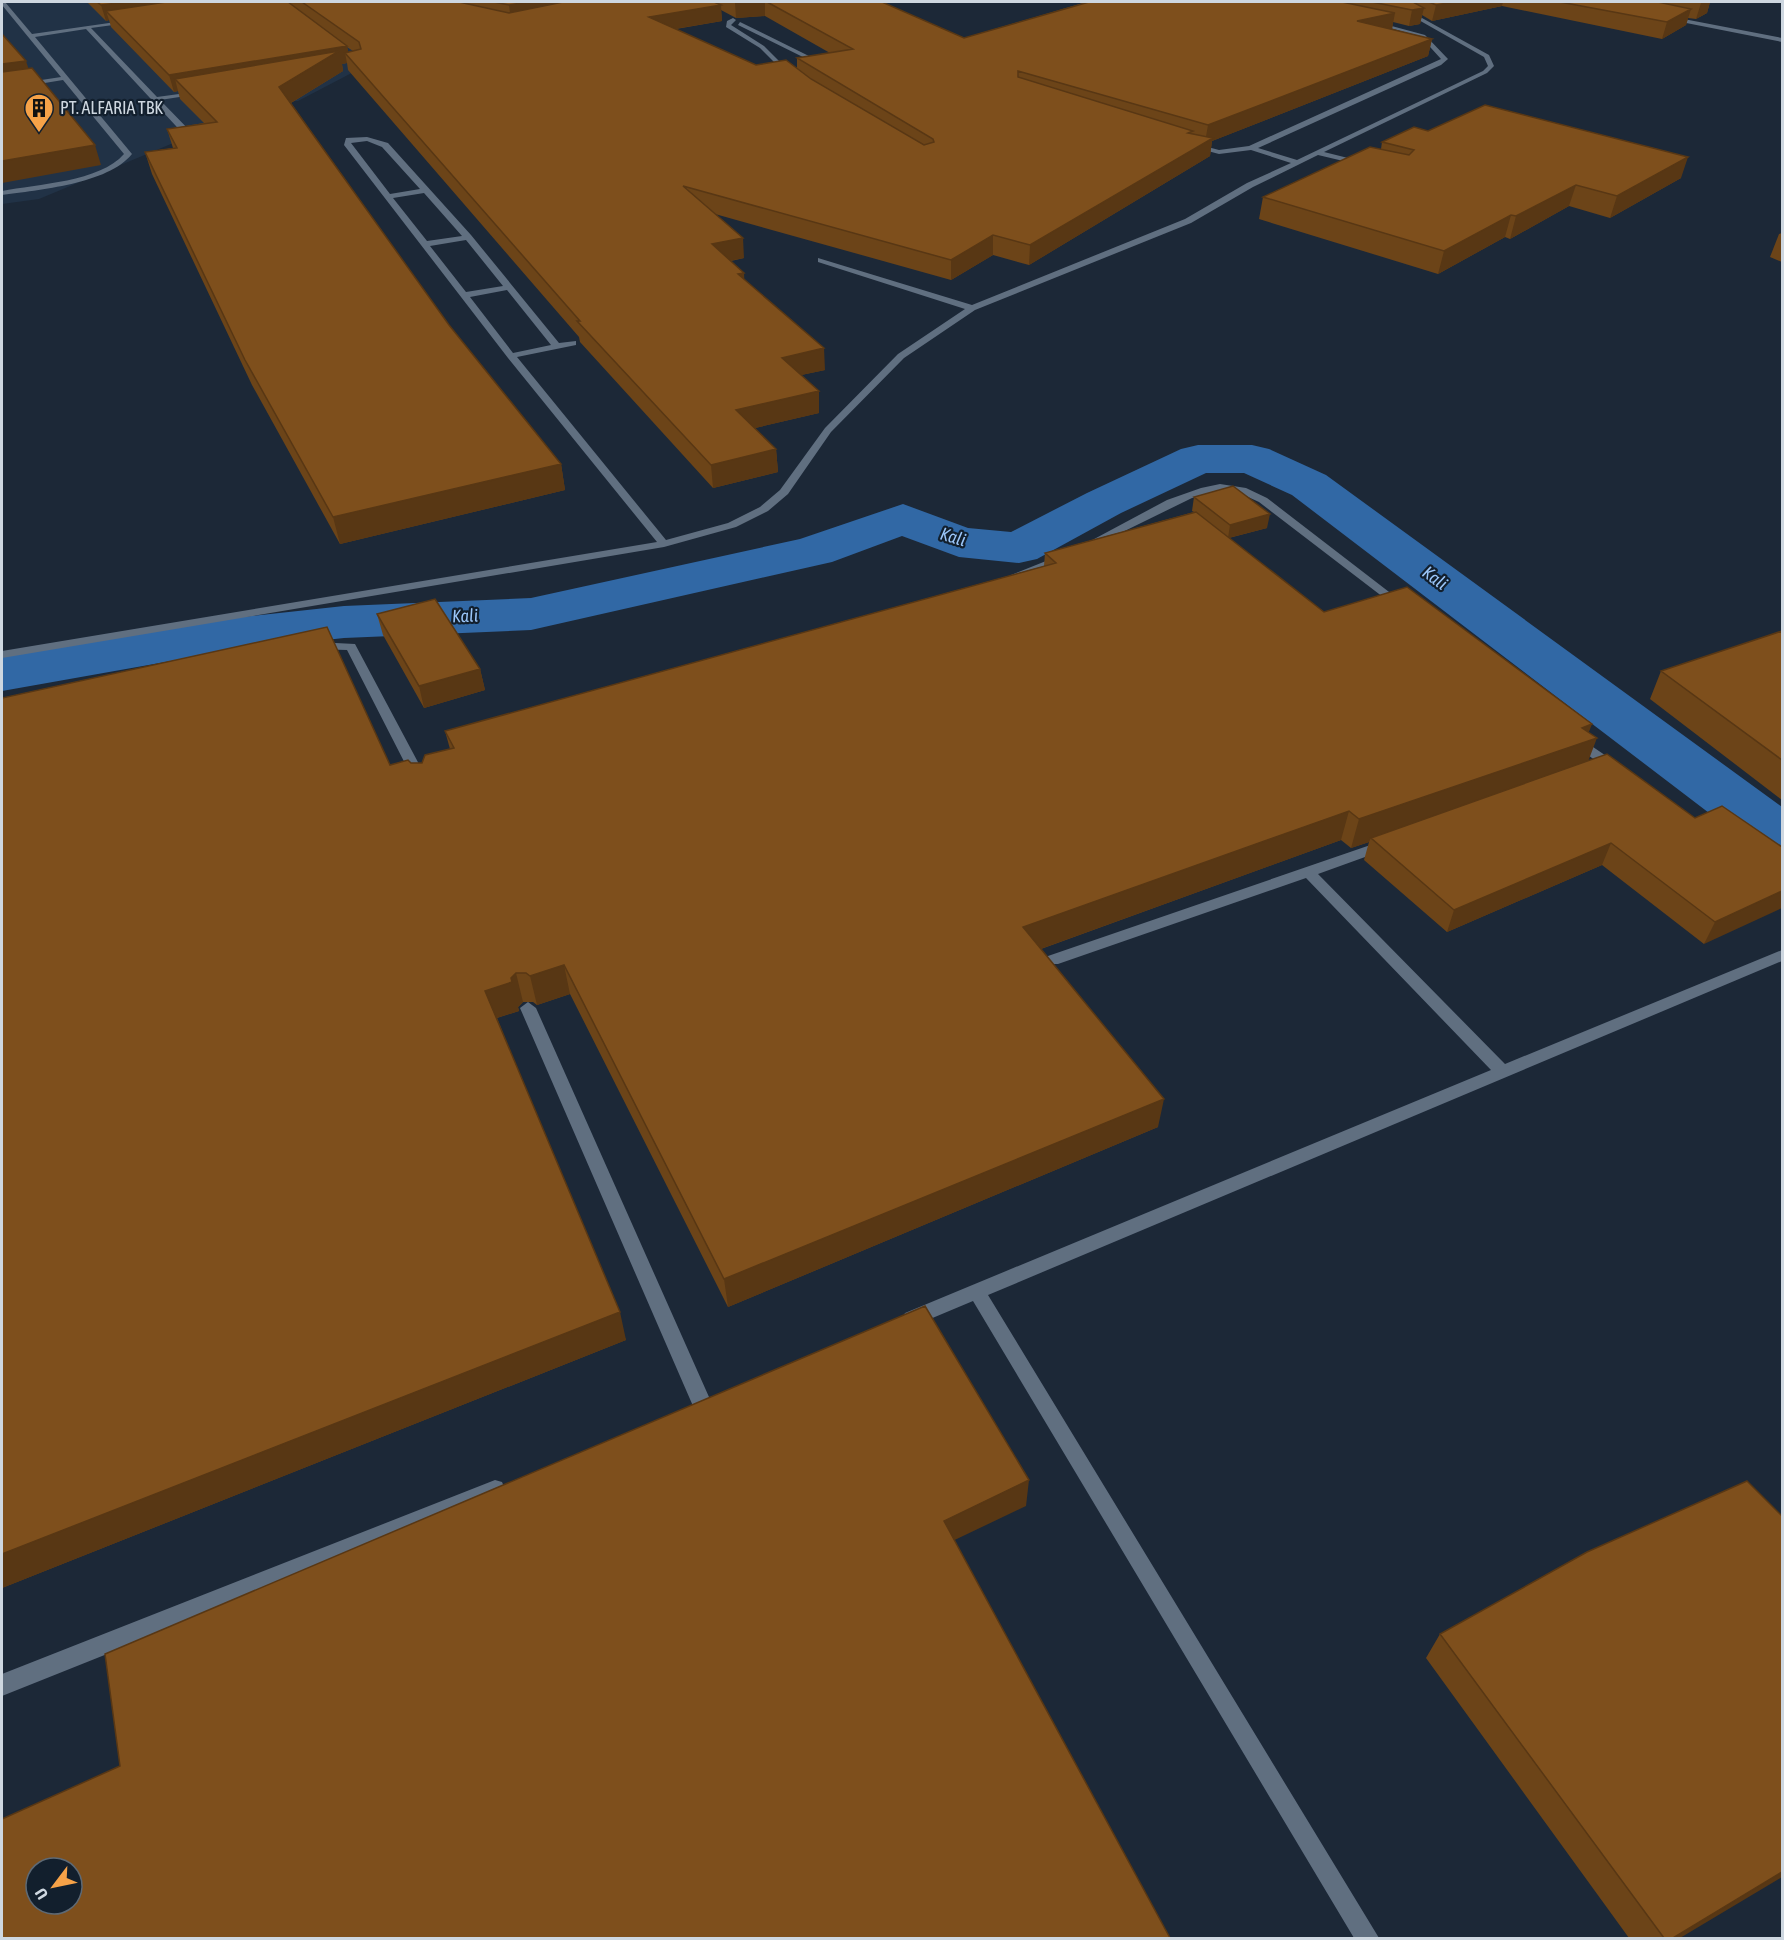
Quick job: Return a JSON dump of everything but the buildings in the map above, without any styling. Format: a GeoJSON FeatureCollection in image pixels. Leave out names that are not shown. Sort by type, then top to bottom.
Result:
{"type":"FeatureCollection","features":[{"type":"Feature","properties":{"kind":"street"},"geometry":{"type":"LineString","coordinates":[[2,2],[128,154],[119,164],[94,174],[2,192]]}},
{"type":"Feature","properties":{"kind":"street"},"geometry":{"type":"LineString","coordinates":[[2,655],[664,544],[732,525],[764,509],[784,492],[828,430],[901,356],[972,309],[1188,221],[1250,185],[1485,72],[1491,66],[1487,56],[1390,2]]}},
{"type":"Feature","properties":{"kind":"street"},"geometry":{"type":"LineString","coordinates":[[1656,15],[1782,40]]}},
{"type":"Feature","properties":{"kind":"street"},"geometry":{"type":"LineString","coordinates":[[795,79],[762,47],[728,27],[729,19],[817,62]]}},
{"type":"Feature","properties":{"kind":"street"},"geometry":{"type":"LineString","coordinates":[[32,36],[133,20]]}},
{"type":"Feature","properties":{"kind":"street"},"geometry":{"type":"LineString","coordinates":[[1182,141],[1219,152],[1251,148],[1439,64],[1445,59],[1423,36],[1366,20]]}},
{"type":"Feature","properties":{"kind":"street"},"geometry":{"type":"LineString","coordinates":[[87,27],[191,137]]}},
{"type":"Feature","properties":{"kind":"street"},"geometry":{"type":"LineString","coordinates":[[2,88],[66,78]]}},
{"type":"Feature","properties":{"kind":"street"},"geometry":{"type":"LineString","coordinates":[[157,99],[203,92]]}},
{"type":"Feature","properties":{"kind":"street"},"geometry":{"type":"LineString","coordinates":[[557,346],[468,237],[385,145],[378,141],[357,138],[349,140],[347,143],[511,356],[664,544]]}},
{"type":"Feature","properties":{"kind":"street"},"geometry":{"type":"LineString","coordinates":[[1251,148],[1297,162]]}},
{"type":"Feature","properties":{"kind":"street"},"geometry":{"type":"LineString","coordinates":[[1318,153],[1353,162],[1364,161]]}},
{"type":"Feature","properties":{"kind":"street"},"geometry":{"type":"LineString","coordinates":[[1343,168],[1353,162]]}},
{"type":"Feature","properties":{"kind":"street"},"geometry":{"type":"LineString","coordinates":[[388,196],[427,190]]}},
{"type":"Feature","properties":{"kind":"street"},"geometry":{"type":"LineString","coordinates":[[425,244],[468,237]]}},
{"type":"Feature","properties":{"kind":"street"},"geometry":{"type":"LineString","coordinates":[[821,260],[972,309]]}},
{"type":"Feature","properties":{"kind":"street"},"geometry":{"type":"LineString","coordinates":[[465,295],[509,287]]}},
{"type":"Feature","properties":{"kind":"street"},"geometry":{"type":"LineString","coordinates":[[511,356],[573,343]]}},
{"type":"Feature","properties":{"kind":"street"},"geometry":{"type":"LineString","coordinates":[[1008,578],[1075,551],[1184,498],[1220,487],[1246,490],[1263,500],[1415,616]]}},
{"type":"Feature","properties":{"kind":"street"},"geometry":{"type":"LineString","coordinates":[[300,649],[351,647],[424,786]]}},
{"type":"Feature","properties":{"kind":"street"},"geometry":{"type":"LineString","coordinates":[[1564,730],[1615,768],[1588,773]]}},
{"type":"Feature","properties":{"kind":"street"},"geometry":{"type":"LineString","coordinates":[[1053,960],[1398,841]]}},
{"type":"Feature","properties":{"kind":"street"},"geometry":{"type":"LineString","coordinates":[[1308,872],[1502,1071]]}},
{"type":"Feature","properties":{"kind":"street"},"geometry":{"type":"LineString","coordinates":[[889,1328],[1782,956]]}},
{"type":"Feature","properties":{"kind":"street"},"geometry":{"type":"LineString","coordinates":[[528,1008],[703,1406]]}},
{"type":"Feature","properties":{"kind":"street"},"geometry":{"type":"LineString","coordinates":[[976,1292],[1367,1938]]}},
{"type":"Feature","properties":{"kind":"street"},"geometry":{"type":"LineString","coordinates":[[681,1415],[725,1397]]}},
{"type":"Feature","properties":{"kind":"street"},"geometry":{"type":"LineString","coordinates":[[2,1685],[514,1481]]}},
{"type":"Feature","properties":{"kind":"shaded area"},"geometry":{"type":"Polygon","coordinates":[[[2,2],[292,2],[390,53],[298,101],[274,101],[39,199],[2,204],[2,2]]]}},
{"type":"Feature","properties":{"kind":"waterway","name":"Kali"},"geometry":{"type":"LineString","coordinates":[[2,674],[233,634],[344,622],[531,614],[814,551],[903,519],[959,542],[1019,548],[1104,503],[1198,459],[1252,459],[1309,485],[1756,818],[1782,834]]}},
{"type":"Feature","properties":{"kind":"place","name":"PT. ALFARIA TBK"},"geometry":{"type":"Point","coordinates":[39,134]}}]}
